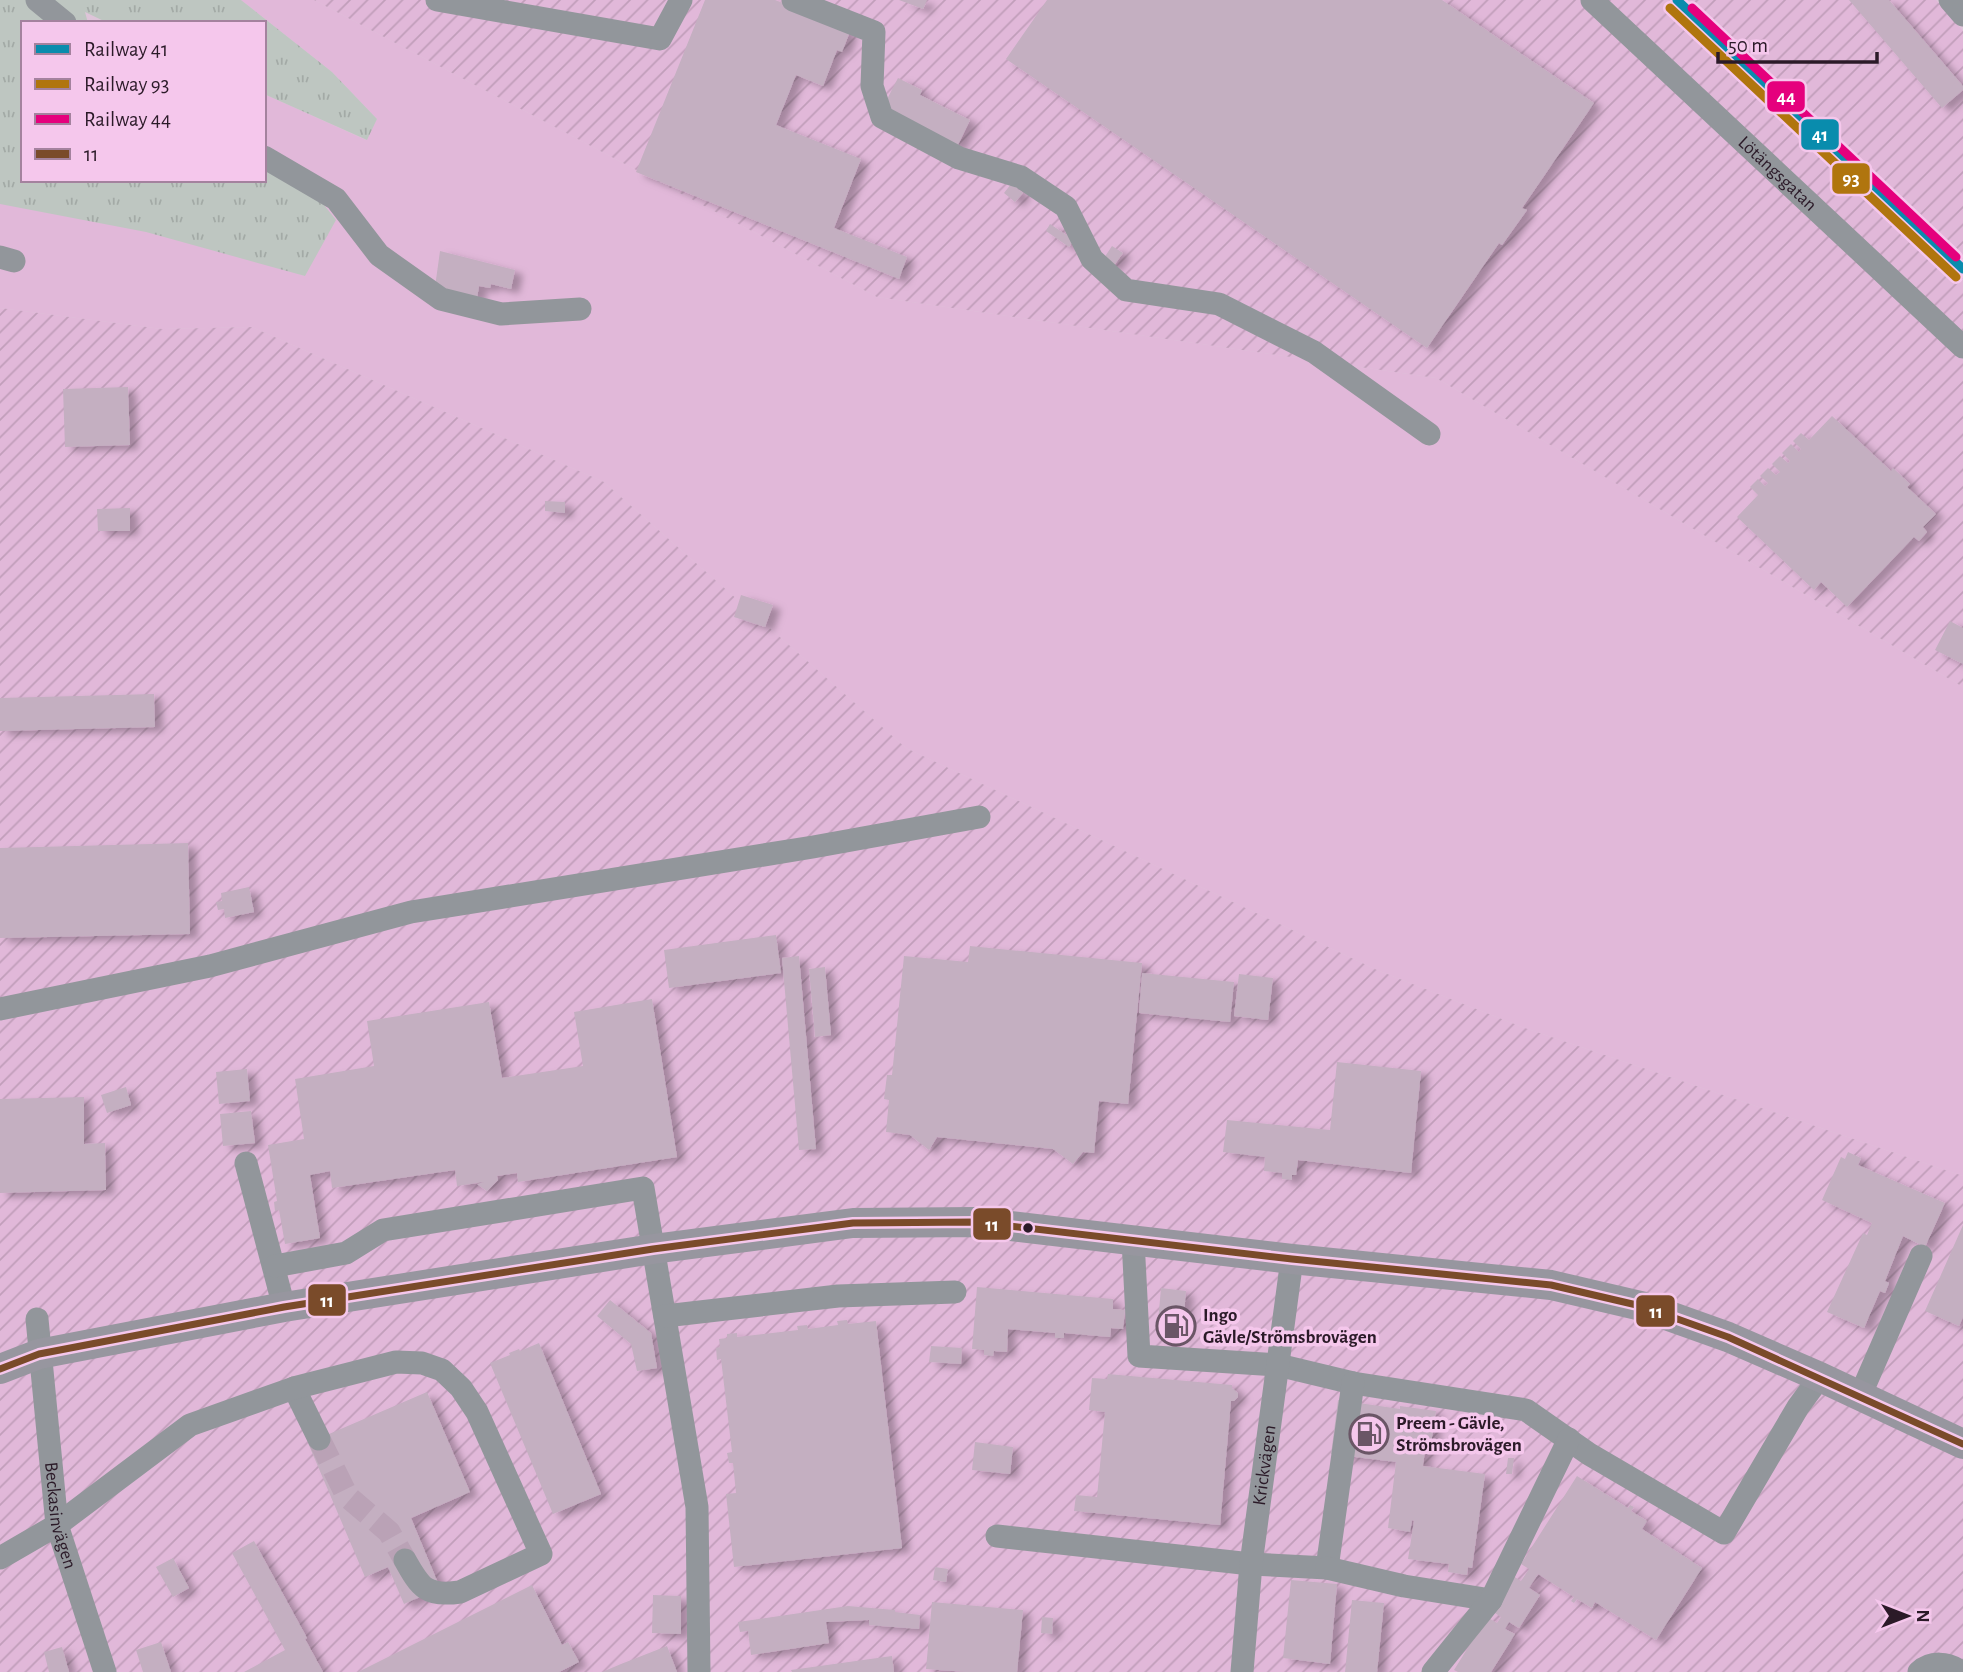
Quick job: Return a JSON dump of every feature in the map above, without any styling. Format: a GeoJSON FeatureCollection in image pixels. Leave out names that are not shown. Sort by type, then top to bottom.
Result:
{"type":"FeatureCollection","features":[{"type":"Feature","properties":{"kind":"main road"},"geometry":{"type":"LineString","coordinates":[[0,1369],[39,1354],[284,1307],[653,1249],[853,1223],[976,1222],[1564,1288],[1641,1306],[1728,1337],[1963,1444]]}},
{"type":"Feature","properties":{"kind":"main road"},"geometry":{"type":"LineString","coordinates":[[0,1346],[39,1354]]}},
{"type":"Feature","properties":{"kind":"street"},"geometry":{"type":"LineString","coordinates":[[37,0],[63,21]]}},
{"type":"Feature","properties":{"kind":"street"},"geometry":{"type":"LineString","coordinates":[[437,0],[660,40],[681,0]]}},
{"type":"Feature","properties":{"kind":"street"},"geometry":{"type":"LineString","coordinates":[[793,0],[874,32],[872,86],[882,117],[959,158],[1021,177],[1066,207],[1093,260],[1126,290],[1219,304],[1314,352],[1430,434]]}},
{"type":"Feature","properties":{"kind":"street","name":"Lötängsgatan"},"geometry":{"type":"LineString","coordinates":[[1592,0],[1963,347]]}},
{"type":"Feature","properties":{"kind":"street"},"geometry":{"type":"LineString","coordinates":[[1950,0],[1963,15]]}},
{"type":"Feature","properties":{"kind":"street"},"geometry":{"type":"LineString","coordinates":[[266,158],[336,199],[379,255],[441,299],[501,314],[580,309]]}},
{"type":"Feature","properties":{"kind":"street"},"geometry":{"type":"LineString","coordinates":[[0,1009],[210,966],[411,912],[979,817]]}},
{"type":"Feature","properties":{"kind":"street"},"geometry":{"type":"LineString","coordinates":[[246,1163],[284,1307]]}},
{"type":"Feature","properties":{"kind":"street"},"geometry":{"type":"LineString","coordinates":[[275,1266],[346,1253],[383,1230],[643,1188],[697,1507],[699,1672]]}},
{"type":"Feature","properties":{"kind":"street"},"geometry":{"type":"LineString","coordinates":[[1133,1241],[1139,1356],[1278,1365],[1353,1383],[1526,1410],[1724,1533],[1798,1407],[1820,1377]]}},
{"type":"Feature","properties":{"kind":"street"},"geometry":{"type":"LineString","coordinates":[[1860,1396],[1921,1256]]}},
{"type":"Feature","properties":{"kind":"street","name":"Krickvägen"},"geometry":{"type":"LineString","coordinates":[[1242,1672],[1251,1564],[1292,1259]]}},
{"type":"Feature","properties":{"kind":"street"},"geometry":{"type":"LineString","coordinates":[[666,1316],[838,1296],[955,1292]]}},
{"type":"Feature","properties":{"kind":"street","name":"Beckasinvägen"},"geometry":{"type":"LineString","coordinates":[[37,1319],[57,1525],[105,1672]]}},
{"type":"Feature","properties":{"kind":"street"},"geometry":{"type":"LineString","coordinates":[[0,1558],[57,1525],[190,1425],[294,1388],[396,1362],[422,1363],[442,1370],[461,1388],[541,1554],[472,1587],[447,1594],[436,1593],[418,1583],[405,1560]]}},
{"type":"Feature","properties":{"kind":"street"},"geometry":{"type":"LineString","coordinates":[[1327,1567],[1353,1383]]}},
{"type":"Feature","properties":{"kind":"street"},"geometry":{"type":"LineString","coordinates":[[294,1388],[318,1439]]}},
{"type":"Feature","properties":{"kind":"street"},"geometry":{"type":"LineString","coordinates":[[1433,1672],[1491,1600],[1569,1439]]}},
{"type":"Feature","properties":{"kind":"street"},"geometry":{"type":"LineString","coordinates":[[997,1536],[1251,1564],[1327,1567],[1404,1586],[1491,1600]]}},
{"type":"Feature","properties":{"kind":"street"},"geometry":{"type":"LineString","coordinates":[[1919,1672],[1924,1667],[1939,1664],[1954,1666],[1961,1672]]}},
{"type":"Feature","properties":{"kind":"shaded area"},"geometry":{"type":"Polygon","coordinates":[[[241,0],[314,0],[877,297],[1436,378],[1963,687],[1963,1176],[1522,1027],[1377,970],[906,748],[604,482],[252,327],[162,329],[0,308],[0,148],[21,177],[21,182],[29,182],[305,276],[266,169],[266,95],[366,140],[377,119],[332,72],[241,0]]]}},
{"type":"Feature","properties":{"kind":"shaded area"},"geometry":{"type":"Polygon","coordinates":[[[314,0],[1936,0],[1963,31],[1963,687],[1436,378],[877,297],[314,0]]]}},
{"type":"Feature","properties":{"kind":"shaded area"},"geometry":{"type":"Polygon","coordinates":[[[0,308],[162,329],[252,327],[604,482],[906,748],[1377,970],[1522,1027],[1963,1176],[1963,1672],[0,1672],[0,308]]]}},
{"type":"Feature","properties":{"kind":"green space"},"geometry":{"type":"Polygon","coordinates":[[[0,0],[241,0],[332,72],[377,119],[367,140],[266,95],[266,21],[104,21],[85,12],[87,21],[21,21],[21,182],[266,182],[266,165],[317,196],[336,220],[305,276],[146,232],[0,204],[0,0]]]}},
{"type":"Feature","properties":{"kind":"building"},"geometry":{"type":"Polygon","coordinates":[[[705,0],[775,0],[846,28],[849,34],[842,52],[837,50],[823,86],[796,75],[776,125],[861,159],[834,228],[907,257],[899,279],[636,172],[705,0]]]}},
{"type":"Feature","properties":{"kind":"building"},"geometry":{"type":"Polygon","coordinates":[[[899,0],[927,0],[923,9],[899,0]]]}},
{"type":"Feature","properties":{"kind":"building"},"geometry":{"type":"Polygon","coordinates":[[[1047,0],[1442,0],[1594,103],[1522,208],[1527,210],[1502,245],[1499,243],[1427,348],[1006,59],[1047,0]]]}},
{"type":"Feature","properties":{"kind":"building"},"geometry":{"type":"Polygon","coordinates":[[[1849,0],[1889,0],[1963,86],[1963,90],[1942,108],[1849,0]]]}},
{"type":"Feature","properties":{"kind":"building"},"geometry":{"type":"Polygon","coordinates":[[[898,78],[922,90],[920,95],[970,120],[957,147],[882,109],[898,78]]]}},
{"type":"Feature","properties":{"kind":"building"},"geometry":{"type":"Polygon","coordinates":[[[1011,184],[1023,193],[1015,202],[1004,193],[1011,184]]]}},
{"type":"Feature","properties":{"kind":"building"},"geometry":{"type":"Polygon","coordinates":[[[1050,224],[1074,240],[1069,247],[1046,231],[1050,224]]]}},
{"type":"Feature","properties":{"kind":"building"},"geometry":{"type":"Polygon","coordinates":[[[1112,246],[1123,253],[1112,268],[1102,261],[1112,246]]]}},
{"type":"Feature","properties":{"kind":"building"},"geometry":{"type":"Polygon","coordinates":[[[440,251],[515,270],[511,289],[491,284],[490,288],[479,286],[477,298],[435,287],[440,251]]]}},
{"type":"Feature","properties":{"kind":"building"},"geometry":{"type":"Polygon","coordinates":[[[128,387],[130,445],[65,447],[63,389],[128,387]]]}},
{"type":"Feature","properties":{"kind":"building"},"geometry":{"type":"Polygon","coordinates":[[[1832,416],[1891,471],[1893,468],[1910,484],[1907,487],[1936,514],[1923,527],[1927,532],[1919,541],[1914,537],[1847,607],[1821,582],[1814,590],[1737,517],[1758,495],[1750,487],[1758,479],[1765,486],[1768,483],[1760,476],[1768,468],[1776,475],[1780,472],[1772,464],[1780,456],[1788,463],[1790,461],[1782,453],[1791,444],[1799,452],[1801,449],[1793,441],[1801,433],[1809,440],[1832,416]]]}},
{"type":"Feature","properties":{"kind":"building"},"geometry":{"type":"Polygon","coordinates":[[[545,501],[565,502],[565,513],[545,511],[545,501]]]}},
{"type":"Feature","properties":{"kind":"building"},"geometry":{"type":"Polygon","coordinates":[[[130,508],[130,531],[98,531],[97,509],[130,508]]]}},
{"type":"Feature","properties":{"kind":"building"},"geometry":{"type":"Polygon","coordinates":[[[741,595],[773,605],[765,627],[734,617],[741,595]]]}},
{"type":"Feature","properties":{"kind":"building"},"geometry":{"type":"Polygon","coordinates":[[[1950,621],[1963,628],[1963,664],[1935,650],[1950,621]]]}},
{"type":"Feature","properties":{"kind":"building"},"geometry":{"type":"Polygon","coordinates":[[[154,694],[155,727],[0,731],[0,698],[154,694]]]}},
{"type":"Feature","properties":{"kind":"building"},"geometry":{"type":"Polygon","coordinates":[[[188,843],[190,934],[0,938],[0,848],[188,843]]]}},
{"type":"Feature","properties":{"kind":"building"},"geometry":{"type":"Polygon","coordinates":[[[249,887],[254,912],[225,918],[224,909],[218,910],[216,902],[222,901],[221,893],[249,887]]]}},
{"type":"Feature","properties":{"kind":"building"},"geometry":{"type":"Polygon","coordinates":[[[776,935],[781,973],[669,988],[664,950],[776,935]]]}},
{"type":"Feature","properties":{"kind":"building"},"geometry":{"type":"Polygon","coordinates":[[[970,946],[1142,963],[1128,1104],[1099,1101],[1094,1153],[1083,1152],[1073,1164],[1053,1149],[937,1137],[929,1150],[910,1135],[886,1132],[889,1100],[884,1099],[887,1075],[892,1075],[904,956],[968,962],[970,946]]]}},
{"type":"Feature","properties":{"kind":"building"},"geometry":{"type":"Polygon","coordinates":[[[799,956],[816,1149],[799,1150],[782,958],[799,956]]]}},
{"type":"Feature","properties":{"kind":"building"},"geometry":{"type":"Polygon","coordinates":[[[825,967],[831,1035],[815,1037],[809,969],[825,967]]]}},
{"type":"Feature","properties":{"kind":"building"},"geometry":{"type":"Polygon","coordinates":[[[1142,973],[1234,982],[1230,1022],[1139,1013],[1142,973]]]}},
{"type":"Feature","properties":{"kind":"building"},"geometry":{"type":"Polygon","coordinates":[[[1239,974],[1273,978],[1268,1020],[1234,1016],[1239,974]]]}},
{"type":"Feature","properties":{"kind":"building"},"geometry":{"type":"Polygon","coordinates":[[[652,999],[677,1157],[518,1182],[517,1173],[497,1176],[498,1180],[487,1191],[477,1184],[484,1182],[457,1186],[455,1170],[332,1188],[330,1171],[310,1175],[320,1238],[285,1244],[279,1210],[275,1211],[274,1202],[277,1201],[268,1145],[304,1139],[295,1079],[374,1066],[367,1021],[489,1002],[502,1078],[583,1066],[574,1012],[652,999]]]}},
{"type":"Feature","properties":{"kind":"building"},"geometry":{"type":"Polygon","coordinates":[[[1337,1062],[1421,1071],[1411,1173],[1298,1160],[1296,1175],[1292,1175],[1292,1180],[1282,1179],[1282,1173],[1264,1171],[1265,1157],[1223,1152],[1227,1120],[1330,1130],[1337,1062]]]}},
{"type":"Feature","properties":{"kind":"building"},"geometry":{"type":"Polygon","coordinates":[[[247,1069],[250,1101],[219,1104],[216,1072],[247,1069]]]}},
{"type":"Feature","properties":{"kind":"building"},"geometry":{"type":"Polygon","coordinates":[[[126,1087],[131,1105],[107,1113],[101,1095],[126,1087]]]}},
{"type":"Feature","properties":{"kind":"building"},"geometry":{"type":"Polygon","coordinates":[[[84,1097],[84,1144],[105,1143],[106,1190],[0,1193],[0,1099],[84,1097]]]}},
{"type":"Feature","properties":{"kind":"building"},"geometry":{"type":"Polygon","coordinates":[[[251,1111],[255,1143],[223,1146],[220,1114],[251,1111]]]}},
{"type":"Feature","properties":{"kind":"building"},"geometry":{"type":"Polygon","coordinates":[[[1848,1152],[1861,1158],[1858,1165],[1945,1203],[1925,1247],[1903,1236],[1885,1281],[1889,1283],[1885,1293],[1880,1291],[1864,1328],[1827,1312],[1863,1233],[1867,1235],[1872,1223],[1822,1200],[1841,1157],[1845,1159],[1848,1152]]]}},
{"type":"Feature","properties":{"kind":"building"},"geometry":{"type":"Polygon","coordinates":[[[1963,1225],[1963,1317],[1959,1326],[1925,1311],[1963,1225]]]}},
{"type":"Feature","properties":{"kind":"building"},"geometry":{"type":"Polygon","coordinates":[[[977,1287],[1113,1299],[1113,1309],[1125,1310],[1123,1329],[1111,1328],[1110,1337],[1064,1333],[1064,1338],[1055,1338],[1055,1333],[1008,1329],[1007,1352],[994,1351],[993,1356],[984,1355],[984,1350],[972,1349],[977,1287]]]}},
{"type":"Feature","properties":{"kind":"building"},"geometry":{"type":"Polygon","coordinates":[[[1161,1288],[1186,1291],[1182,1336],[1157,1333],[1161,1288]]]}},
{"type":"Feature","properties":{"kind":"building"},"geometry":{"type":"Polygon","coordinates":[[[610,1300],[651,1333],[657,1368],[637,1371],[631,1344],[597,1316],[610,1300]]]}},
{"type":"Feature","properties":{"kind":"building"},"geometry":{"type":"Polygon","coordinates":[[[847,1320],[848,1324],[876,1321],[902,1548],[734,1567],[726,1494],[736,1493],[733,1463],[729,1463],[727,1453],[732,1452],[721,1359],[717,1360],[716,1348],[720,1347],[719,1339],[727,1338],[727,1334],[737,1333],[737,1337],[798,1330],[797,1326],[807,1325],[808,1329],[838,1325],[837,1321],[847,1320]]]}},
{"type":"Feature","properties":{"kind":"building"},"geometry":{"type":"Polygon","coordinates":[[[539,1343],[601,1494],[553,1514],[490,1363],[539,1343]]]}},
{"type":"Feature","properties":{"kind":"building"},"geometry":{"type":"Polygon","coordinates":[[[931,1346],[962,1348],[961,1364],[929,1362],[931,1346]]]}},
{"type":"Feature","properties":{"kind":"building"},"geometry":{"type":"Polygon","coordinates":[[[1108,1374],[1232,1385],[1238,1393],[1238,1397],[1231,1401],[1220,1525],[1074,1511],[1076,1495],[1097,1497],[1105,1412],[1089,1410],[1092,1378],[1107,1379],[1108,1374]]]}},
{"type":"Feature","properties":{"kind":"building"},"geometry":{"type":"Polygon","coordinates":[[[427,1392],[470,1492],[411,1518],[440,1588],[404,1604],[388,1567],[365,1577],[308,1443],[427,1392]]]}},
{"type":"Feature","properties":{"kind":"building"},"geometry":{"type":"Polygon","coordinates":[[[1338,1400],[1436,1411],[1430,1450],[1425,1450],[1423,1466],[1485,1474],[1472,1568],[1468,1567],[1467,1575],[1448,1572],[1449,1564],[1408,1559],[1414,1521],[1412,1520],[1410,1532],[1388,1528],[1396,1462],[1331,1454],[1338,1400]]]}},
{"type":"Feature","properties":{"kind":"building"},"geometry":{"type":"Polygon","coordinates":[[[975,1442],[1013,1447],[1010,1474],[972,1470],[975,1442]]]}},
{"type":"Feature","properties":{"kind":"building"},"geometry":{"type":"Polygon","coordinates":[[[1508,1458],[1514,1458],[1512,1474],[1506,1474],[1508,1458]]]}},
{"type":"Feature","properties":{"kind":"building"},"geometry":{"type":"Polygon","coordinates":[[[1577,1476],[1628,1508],[1630,1505],[1634,1507],[1631,1511],[1647,1521],[1642,1529],[1702,1568],[1656,1640],[1595,1602],[1592,1608],[1577,1599],[1574,1603],[1571,1601],[1574,1597],[1538,1574],[1529,1588],[1540,1595],[1519,1628],[1509,1622],[1505,1629],[1515,1634],[1491,1672],[1454,1670],[1487,1617],[1497,1623],[1501,1617],[1492,1611],[1513,1576],[1521,1581],[1529,1569],[1521,1564],[1577,1476]]]}},
{"type":"Feature","properties":{"kind":"building"},"geometry":{"type":"Polygon","coordinates":[[[254,1541],[323,1672],[244,1672],[285,1650],[232,1553],[254,1541]]]}},
{"type":"Feature","properties":{"kind":"building"},"geometry":{"type":"Polygon","coordinates":[[[173,1558],[189,1588],[173,1597],[156,1567],[173,1558]]]}},
{"type":"Feature","properties":{"kind":"building"},"geometry":{"type":"Polygon","coordinates":[[[935,1567],[948,1569],[946,1582],[933,1580],[935,1567]]]}},
{"type":"Feature","properties":{"kind":"building"},"geometry":{"type":"Polygon","coordinates":[[[1291,1580],[1337,1584],[1330,1664],[1283,1658],[1291,1580]]]}},
{"type":"Feature","properties":{"kind":"building"},"geometry":{"type":"Polygon","coordinates":[[[532,1585],[562,1645],[568,1642],[579,1662],[559,1672],[358,1672],[532,1585]]]}},
{"type":"Feature","properties":{"kind":"building"},"geometry":{"type":"Polygon","coordinates":[[[653,1595],[681,1596],[681,1634],[652,1633],[653,1595]]]}},
{"type":"Feature","properties":{"kind":"building"},"geometry":{"type":"Polygon","coordinates":[[[1352,1600],[1384,1603],[1377,1672],[1345,1672],[1352,1600]]]}},
{"type":"Feature","properties":{"kind":"building"},"geometry":{"type":"Polygon","coordinates":[[[932,1602],[1023,1610],[1017,1672],[926,1669],[932,1602]]]}},
{"type":"Feature","properties":{"kind":"building"},"geometry":{"type":"Polygon","coordinates":[[[848,1606],[920,1615],[919,1629],[869,1625],[869,1620],[826,1622],[829,1643],[751,1655],[748,1631],[740,1632],[738,1622],[848,1606]]]}},
{"type":"Feature","properties":{"kind":"building"},"geometry":{"type":"Polygon","coordinates":[[[1042,1617],[1053,1618],[1052,1634],[1041,1633],[1042,1617]]]}},
{"type":"Feature","properties":{"kind":"building"},"geometry":{"type":"Polygon","coordinates":[[[161,1642],[171,1672],[143,1672],[136,1650],[161,1642]]]}},
{"type":"Feature","properties":{"kind":"building"},"geometry":{"type":"Polygon","coordinates":[[[667,1646],[677,1672],[602,1672],[621,1664],[667,1646]]]}},
{"type":"Feature","properties":{"kind":"building"},"geometry":{"type":"Polygon","coordinates":[[[62,1647],[69,1672],[49,1672],[44,1652],[62,1647]]]}},
{"type":"Feature","properties":{"kind":"building"},"geometry":{"type":"Polygon","coordinates":[[[892,1656],[894,1672],[791,1670],[892,1656]]]}},
{"type":"Feature","properties":{"kind":"tunnel"},"geometry":{"type":"LineString","coordinates":[[319,1439],[347,1496],[389,1532],[405,1560]]}},
{"type":"Feature","properties":{"kind":"rail line","name":"41"},"geometry":{"type":"LineString","coordinates":[[1677,0],[1963,269]]}},
{"type":"Feature","properties":{"kind":"rail line","name":"93"},"geometry":{"type":"LineString","coordinates":[[1670,8],[1956,277]]}},
{"type":"Feature","properties":{"kind":"rail line","name":"44"},"geometry":{"type":"LineString","coordinates":[[1692,8],[1956,257]]}},
{"type":"Feature","properties":{"kind":"transit line","name":"11"},"geometry":{"type":"LineString","coordinates":[[0,1369],[39,1354],[284,1307],[653,1249],[853,1223],[976,1222],[1292,1259],[1551,1285],[1641,1306],[1728,1337],[1963,1444]]}},
{"type":"Feature","properties":{"kind":"place","name":"Ingo Gävle/Strömsbrovägen"},"geometry":{"type":"Point","coordinates":[1176,1326]}},
{"type":"Feature","properties":{"kind":"place","name":"Preem - Gävle, Strömsbrovägen"},"geometry":{"type":"Point","coordinates":[1369,1434]}}]}
